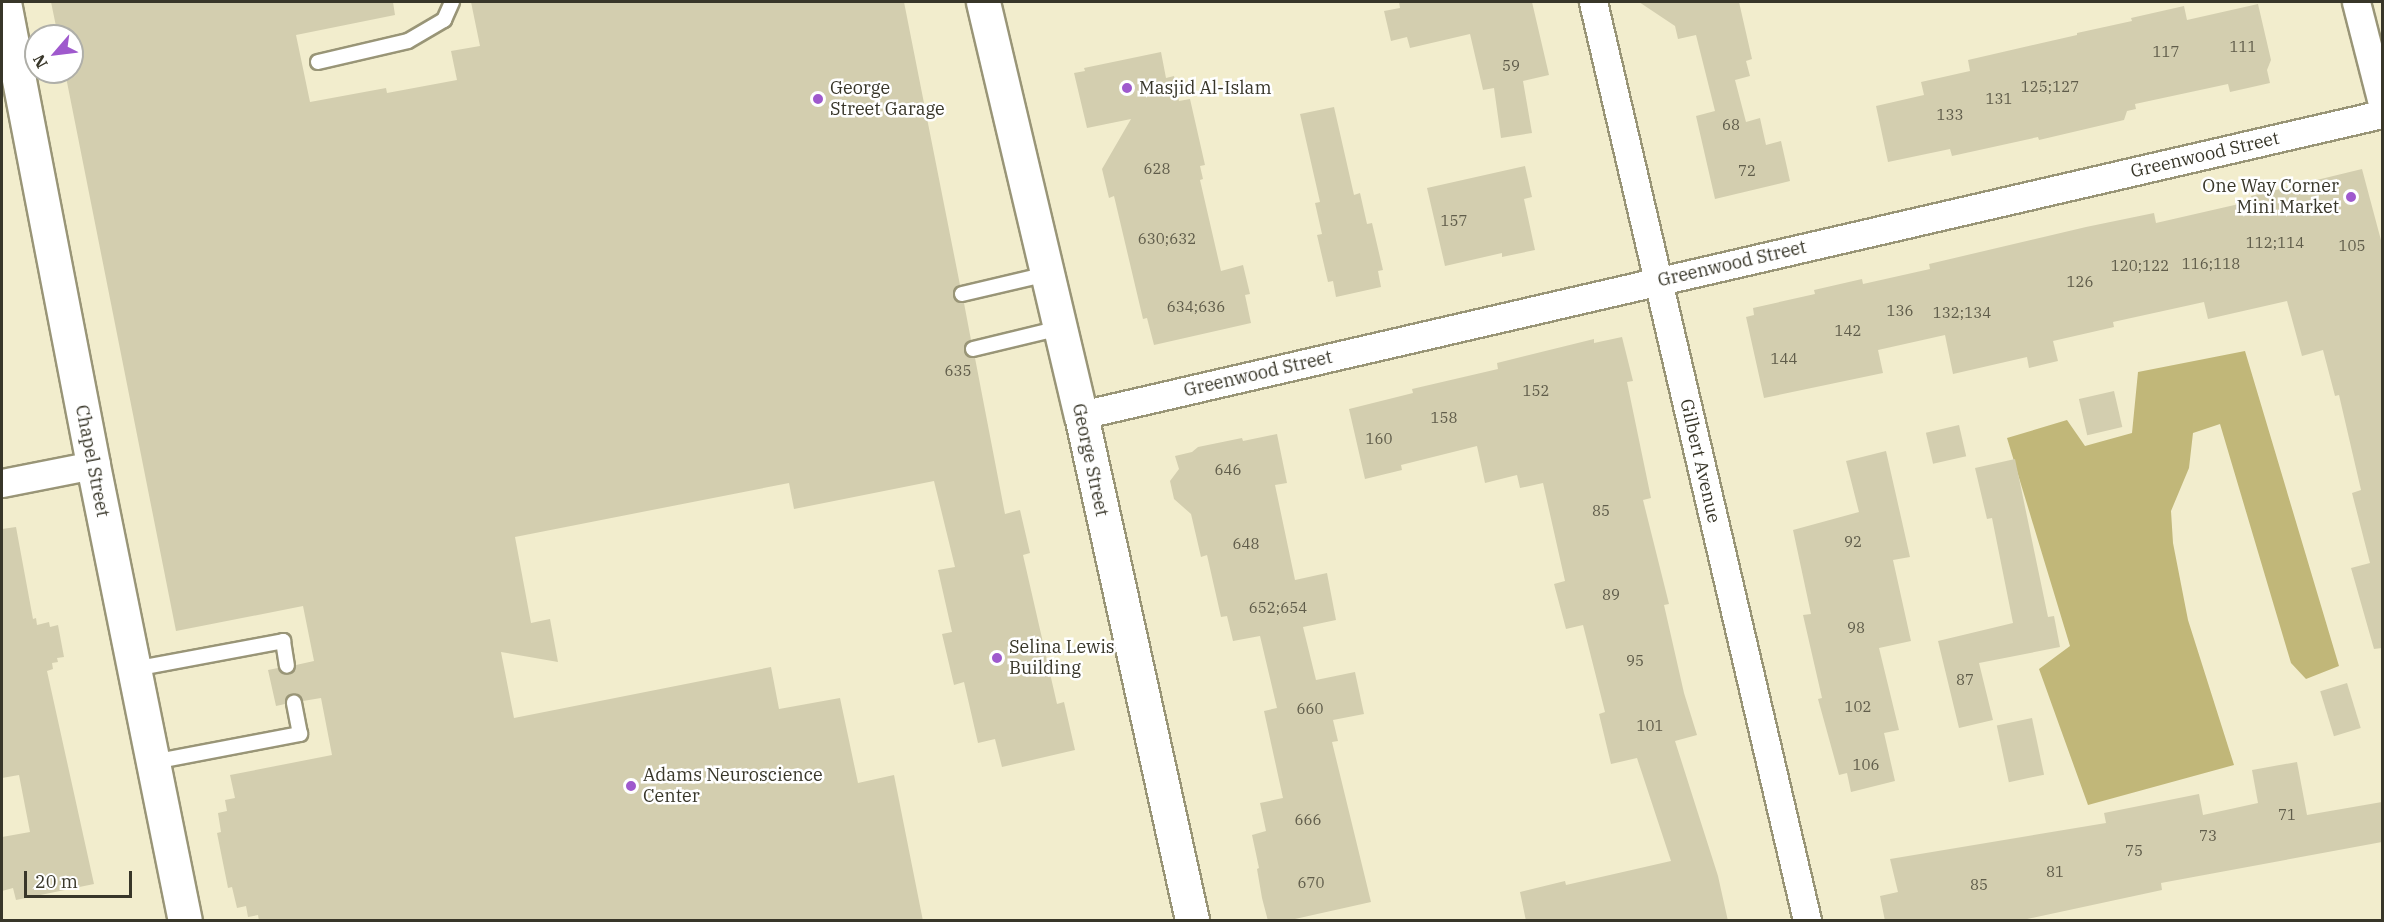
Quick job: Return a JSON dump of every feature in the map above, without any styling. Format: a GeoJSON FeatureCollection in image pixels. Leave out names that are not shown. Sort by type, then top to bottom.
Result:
{"type":"FeatureCollection","features":[{"type":"Feature","properties":{"kind":"main road","name":"Chapel Street"},"geometry":{"type":"LineString","coordinates":[[4,2],[93,465],[185,921]]}},
{"type":"Feature","properties":{"kind":"main road","name":"George Street"},"geometry":{"type":"LineString","coordinates":[[983,2],[1081,415],[1192,921]]}},
{"type":"Feature","properties":{"kind":"street","name":"Gilbert Avenue"},"geometry":{"type":"LineString","coordinates":[[1593,2],[1807,921]]}},
{"type":"Feature","properties":{"kind":"street"},"geometry":{"type":"LineString","coordinates":[[2356,2],[2382,103]]}},
{"type":"Feature","properties":{"kind":"street","name":"Greenwood Street"},"geometry":{"type":"LineString","coordinates":[[1081,415],[2382,114]]}},
{"type":"Feature","properties":{"kind":"street"},"geometry":{"type":"LineString","coordinates":[[2,483],[93,465]]}},
{"type":"Feature","properties":{"kind":"lane"},"geometry":{"type":"LineString","coordinates":[[318,62],[408,41],[444,20],[452,2]]}},
{"type":"Feature","properties":{"kind":"lane"},"geometry":{"type":"LineString","coordinates":[[962,294],[1047,274]]}},
{"type":"Feature","properties":{"kind":"lane"},"geometry":{"type":"LineString","coordinates":[[973,349],[1060,328]]}},
{"type":"Feature","properties":{"kind":"lane"},"geometry":{"type":"LineString","coordinates":[[134,669],[282,641],[287,666]]}},
{"type":"Feature","properties":{"kind":"lane"},"geometry":{"type":"LineString","coordinates":[[153,762],[300,734],[294,703]]}},
{"type":"Feature","properties":{"kind":"shaded area"},"geometry":{"type":"Polygon","coordinates":[[[2245,351],[2339,666],[2306,679],[2291,663],[2220,424],[2193,433],[2189,468],[2171,511],[2173,543],[2188,620],[2234,765],[2088,805],[2039,669],[2070,646],[2007,438],[2067,420],[2085,446],[2132,433],[2138,372],[2245,351]]]}},
{"type":"Feature","properties":{"kind":"building"},"geometry":{"type":"Polygon","coordinates":[[[51,2],[393,2],[395,15],[296,35],[310,102],[386,88],[387,93],[457,80],[451,51],[480,46],[471,2],[904,2],[960,285],[955,288],[953,295],[956,301],[964,303],[971,340],[966,343],[964,351],[967,356],[975,358],[1005,514],[1020,510],[1030,553],[1023,555],[1057,704],[1064,702],[1075,750],[1002,767],[995,739],[978,743],[964,682],[954,685],[942,634],[952,632],[938,570],[955,567],[934,481],[794,509],[789,483],[515,537],[531,623],[550,619],[558,662],[501,652],[514,718],[771,667],[779,709],[840,698],[858,783],[894,775],[923,921],[259,921],[258,915],[248,917],[246,906],[237,908],[232,887],[228,888],[217,833],[221,832],[218,813],[227,811],[225,800],[235,798],[230,775],[332,755],[321,698],[303,701],[293,694],[288,697],[285,704],[276,706],[268,670],[278,668],[283,674],[289,675],[295,670],[296,665],[314,661],[303,606],[176,631],[67,84],[84,84],[84,24],[56,24],[51,2]]]}},
{"type":"Feature","properties":{"kind":"building"},"geometry":{"type":"Polygon","coordinates":[[[1399,2],[1532,2],[1549,75],[1523,81],[1532,133],[1501,138],[1494,88],[1483,90],[1470,34],[1410,48],[1407,37],[1391,41],[1384,11],[1400,8],[1399,2]]]}},
{"type":"Feature","properties":{"kind":"building"},"geometry":{"type":"Polygon","coordinates":[[[1639,2],[1739,2],[1752,59],[1746,61],[1750,76],[1735,80],[1746,122],[1760,118],[1766,145],[1781,141],[1790,181],[1715,199],[1696,116],[1715,111],[1696,35],[1678,39],[1675,26],[1639,2]]]}},
{"type":"Feature","properties":{"kind":"building"},"geometry":{"type":"Polygon","coordinates":[[[2258,4],[2271,60],[2267,70],[2270,83],[2230,92],[2228,84],[2135,104],[2136,109],[2127,111],[2124,120],[2039,140],[2038,137],[1952,156],[1950,149],[1888,162],[1876,106],[1924,95],[1921,82],[1970,71],[1968,60],[2077,35],[2077,33],[2132,21],[2131,18],[2184,6],[2187,20],[2258,4]]]}},
{"type":"Feature","properties":{"kind":"building"},"geometry":{"type":"Polygon","coordinates":[[[1161,52],[1166,78],[1174,76],[1179,101],[1190,99],[1205,165],[1200,166],[1203,179],[1200,180],[1221,271],[1243,265],[1250,294],[1245,295],[1251,323],[1154,345],[1147,318],[1143,319],[1114,196],[1109,198],[1102,169],[1131,119],[1087,128],[1074,73],[1085,71],[1084,68],[1161,52]]]}},
{"type":"Feature","properties":{"kind":"building"},"geometry":{"type":"Polygon","coordinates":[[[1334,107],[1354,195],[1360,193],[1367,224],[1372,223],[1383,270],[1378,271],[1381,287],[1336,297],[1333,281],[1328,282],[1317,235],[1322,234],[1315,203],[1320,202],[1300,114],[1334,107]]]}},
{"type":"Feature","properties":{"kind":"building"},"geometry":{"type":"Polygon","coordinates":[[[1525,166],[1532,197],[1524,199],[1535,250],[1502,257],[1502,253],[1445,266],[1427,188],[1525,166]]]}},
{"type":"Feature","properties":{"kind":"building"},"geometry":{"type":"Polygon","coordinates":[[[2362,169],[2382,244],[2382,648],[2374,649],[2351,568],[2370,563],[2352,493],[2361,490],[2339,395],[2335,396],[2323,350],[2302,356],[2287,301],[2208,319],[2204,302],[2113,322],[2114,327],[2053,341],[2058,361],[2029,368],[2027,357],[1953,374],[1945,335],[1878,350],[1883,373],[1764,398],[1746,317],[1754,315],[1753,308],[1815,294],[1814,290],[1862,279],[1863,284],[1930,269],[1929,264],[2086,227],[2154,213],[2156,223],[2252,201],[2251,196],[2362,169]]]}},
{"type":"Feature","properties":{"kind":"building"},"geometry":{"type":"Polygon","coordinates":[[[1622,337],[1633,381],[1627,382],[1651,498],[1643,500],[1669,604],[1664,605],[1684,693],[1697,735],[1675,741],[1718,876],[1728,921],[1526,921],[1520,892],[1565,881],[1566,885],[1671,861],[1637,758],[1611,764],[1599,714],[1605,712],[1583,625],[1566,629],[1554,584],[1565,581],[1543,483],[1520,488],[1517,475],[1485,483],[1477,446],[1401,465],[1402,470],[1365,479],[1349,409],[1413,393],[1412,389],[1498,369],[1497,363],[1594,339],[1594,343],[1622,337]]]}},
{"type":"Feature","properties":{"kind":"building"},"geometry":{"type":"Polygon","coordinates":[[[2114,391],[2122,427],[2087,435],[2079,399],[2114,391]]]}},
{"type":"Feature","properties":{"kind":"building"},"geometry":{"type":"Polygon","coordinates":[[[1959,425],[1966,456],[1933,464],[1926,433],[1959,425]]]}},
{"type":"Feature","properties":{"kind":"building"},"geometry":{"type":"Polygon","coordinates":[[[1277,434],[1287,483],[1275,485],[1295,580],[1327,573],[1336,620],[1303,627],[1316,680],[1355,672],[1364,714],[1333,720],[1338,741],[1332,742],[1371,902],[1286,921],[1268,921],[1252,835],[1266,831],[1260,803],[1283,798],[1264,711],[1277,708],[1260,636],[1233,641],[1227,616],[1221,617],[1207,555],[1201,557],[1191,514],[1174,499],[1170,481],[1179,469],[1175,456],[1192,452],[1198,447],[1277,434]]]}},
{"type":"Feature","properties":{"kind":"building"},"geometry":{"type":"Polygon","coordinates":[[[1886,451],[1910,557],[1893,560],[1911,641],[1879,648],[1899,730],[1884,733],[1895,781],[1851,792],[1847,773],[1839,775],[1818,699],[1822,698],[1803,615],[1811,614],[1793,530],[1859,512],[1846,461],[1886,451]]]}},
{"type":"Feature","properties":{"kind":"building"},"geometry":{"type":"Polygon","coordinates":[[[2015,459],[2048,617],[2054,616],[2060,647],[1979,663],[1993,720],[1959,728],[1938,641],[2013,623],[1992,518],[1987,519],[1975,468],[2015,459]]]}},
{"type":"Feature","properties":{"kind":"building"},"geometry":{"type":"Polygon","coordinates":[[[16,527],[33,619],[36,618],[37,625],[49,622],[50,627],[58,625],[64,657],[57,658],[58,662],[52,663],[53,669],[47,671],[94,884],[16,900],[13,888],[2,891],[2,837],[30,832],[19,775],[2,778],[2,529],[16,527]]]}},
{"type":"Feature","properties":{"kind":"building"},"geometry":{"type":"Polygon","coordinates":[[[2347,683],[2361,728],[2334,736],[2320,691],[2347,683]]]}},
{"type":"Feature","properties":{"kind":"building"},"geometry":{"type":"Polygon","coordinates":[[[2032,718],[2044,775],[2009,782],[1997,725],[2032,718]]]}},
{"type":"Feature","properties":{"kind":"building"},"geometry":{"type":"Polygon","coordinates":[[[2297,762],[2307,815],[2382,802],[2382,842],[2161,883],[2162,890],[2018,921],[1885,921],[1880,896],[1898,892],[1890,859],[2106,823],[2104,813],[2199,794],[2203,815],[2258,803],[2252,770],[2297,762]]]}},
{"type":"Feature","properties":{"kind":"place","name":"Masjid Al-Islam"},"geometry":{"type":"Point","coordinates":[1127,88]}},
{"type":"Feature","properties":{"kind":"place","name":"George Street Garage"},"geometry":{"type":"Point","coordinates":[818,99]}},
{"type":"Feature","properties":{"kind":"place","name":"One Way Corner Mini Market"},"geometry":{"type":"Point","coordinates":[2351,197]}},
{"type":"Feature","properties":{"kind":"place","name":"Selina Lewis Building"},"geometry":{"type":"Point","coordinates":[997,658]}},
{"type":"Feature","properties":{"kind":"place","name":"Adams Neuroscience Center"},"geometry":{"type":"Point","coordinates":[631,786]}}]}
